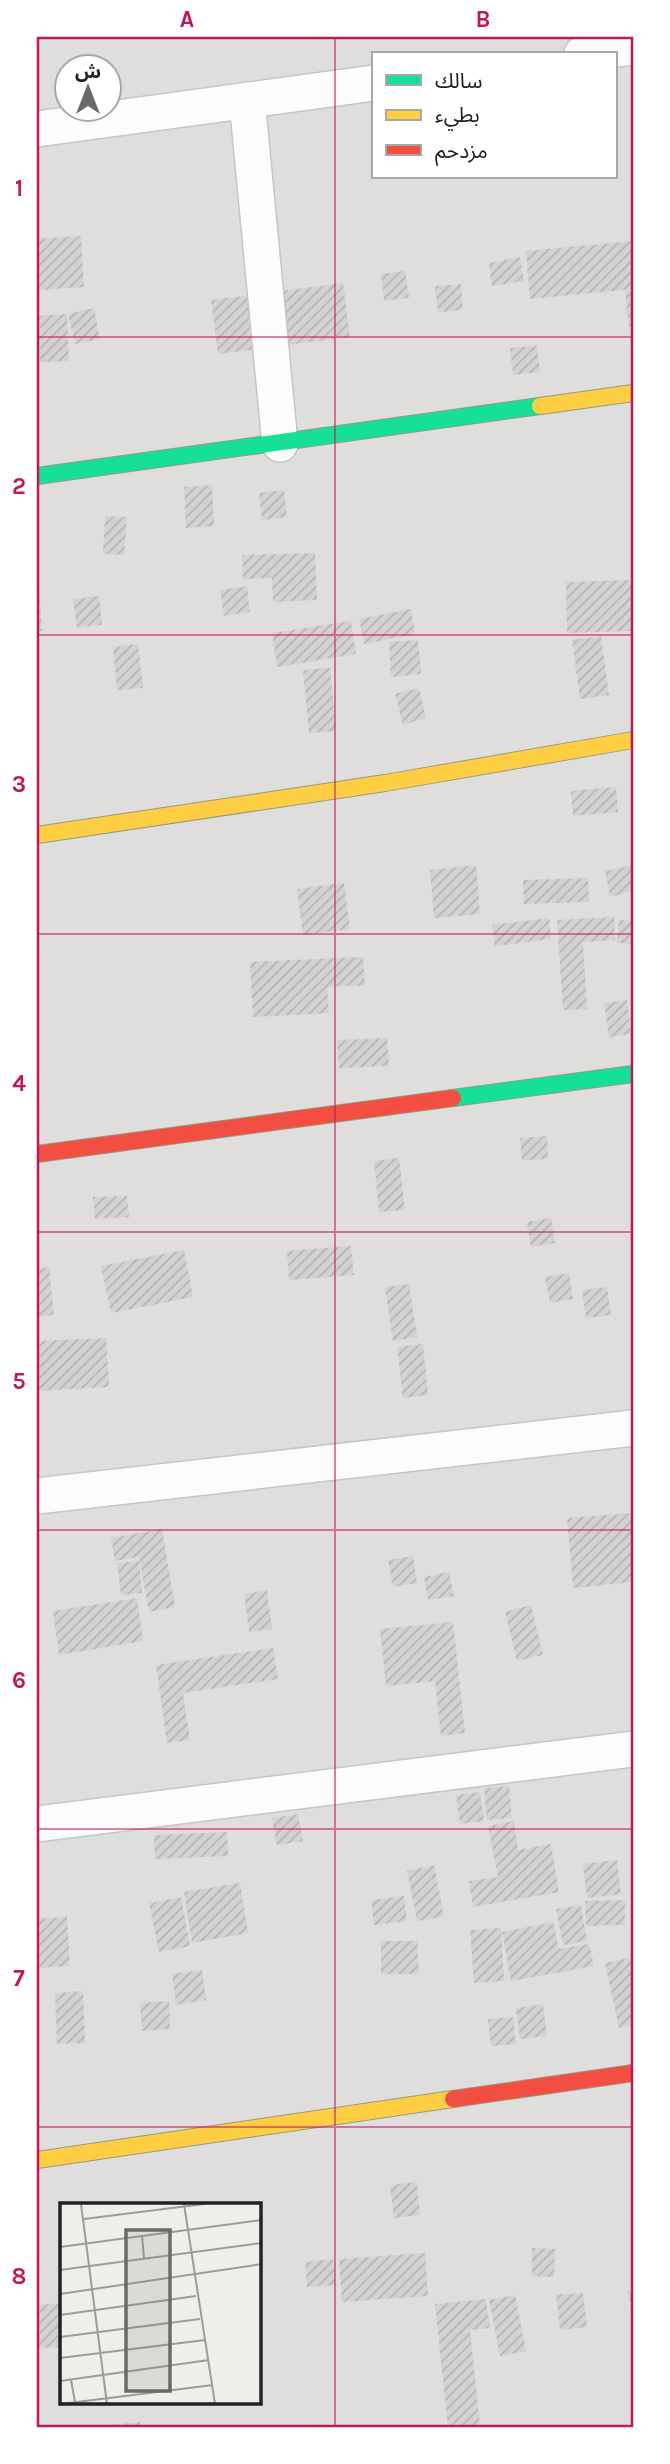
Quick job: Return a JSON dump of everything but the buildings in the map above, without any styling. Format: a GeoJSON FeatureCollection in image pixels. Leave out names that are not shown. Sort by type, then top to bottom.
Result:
{"type":"FeatureCollection","features":[{"type":"Feature","properties":{"kind":"street"},"geometry":{"type":"LineString","coordinates":[[597,52],[633,47]]}},
{"type":"Feature","properties":{"kind":"street"},"geometry":{"type":"LineString","coordinates":[[37,129],[372,83]]}},
{"type":"Feature","properties":{"kind":"street"},"geometry":{"type":"LineString","coordinates":[[247,100],[279,444]]}},
{"type":"Feature","properties":{"kind":"street"},"geometry":{"type":"LineString","coordinates":[[37,476],[633,393]]}},
{"type":"Feature","properties":{"kind":"street"},"geometry":{"type":"LineString","coordinates":[[37,835],[385,783],[633,740]]}},
{"type":"Feature","properties":{"kind":"street"},"geometry":{"type":"LineString","coordinates":[[37,1154],[633,1074]]}},
{"type":"Feature","properties":{"kind":"street"},"geometry":{"type":"LineString","coordinates":[[37,1496],[633,1428]]}},
{"type":"Feature","properties":{"kind":"street"},"geometry":{"type":"LineString","coordinates":[[37,1824],[633,1749]]}},
{"type":"Feature","properties":{"kind":"street"},"geometry":{"type":"LineString","coordinates":[[37,2160],[633,2073]]}},
{"type":"Feature","properties":{"kind":"shaded area"},"geometry":{"type":"Polygon","coordinates":[[[37,37],[633,37],[633,2427],[37,2427],[37,37]]]}},
{"type":"Feature","properties":{"kind":"traffic: fast"},"geometry":{"type":"LineString","coordinates":[[37,476],[540,406]]}},
{"type":"Feature","properties":{"kind":"traffic: fast"},"geometry":{"type":"LineString","coordinates":[[453,1098],[633,1074]]}},
{"type":"Feature","properties":{"kind":"traffic: slow"},"geometry":{"type":"LineString","coordinates":[[540,406],[633,393]]}},
{"type":"Feature","properties":{"kind":"traffic: slow"},"geometry":{"type":"LineString","coordinates":[[37,835],[385,783],[633,740]]}},
{"type":"Feature","properties":{"kind":"traffic: slow"},"geometry":{"type":"LineString","coordinates":[[37,2160],[453,2099]]}},
{"type":"Feature","properties":{"kind":"traffic: jam"},"geometry":{"type":"LineString","coordinates":[[37,1154],[453,1098]]}},
{"type":"Feature","properties":{"kind":"traffic: jam"},"geometry":{"type":"LineString","coordinates":[[453,2099],[633,2073]]}}]}
